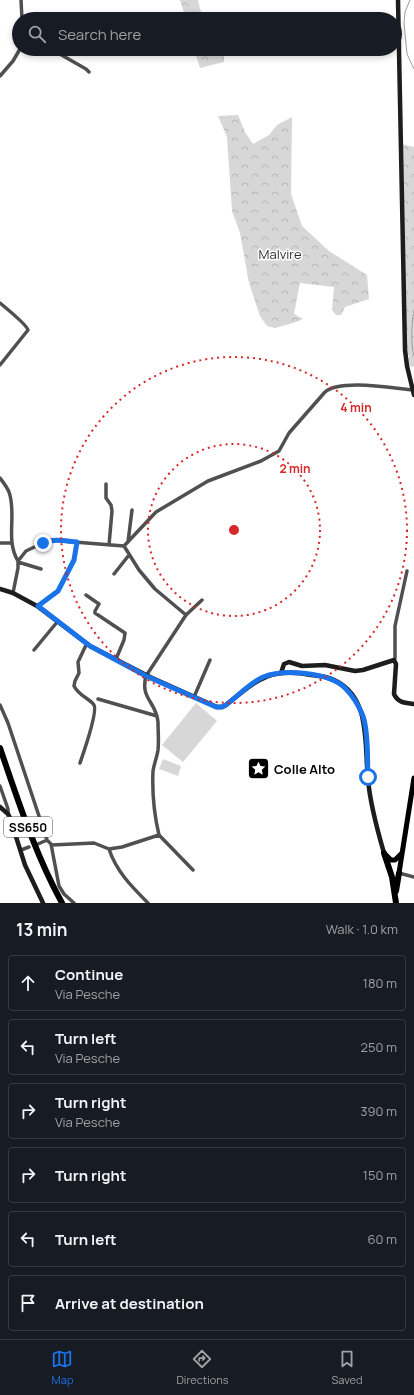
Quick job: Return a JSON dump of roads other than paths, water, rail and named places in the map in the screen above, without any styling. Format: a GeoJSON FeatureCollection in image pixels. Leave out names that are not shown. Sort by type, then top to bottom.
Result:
{"type":"FeatureCollection","features":[{"type":"Feature","properties":{"kind":"highway","name":"SS650"},"geometry":{"type":"LineString","coordinates":[[0,748],[42,862],[62,903]]}},
{"type":"Feature","properties":{"kind":"highway"},"geometry":{"type":"LineString","coordinates":[[384,853],[392,877],[395,901]]}},
{"type":"Feature","properties":{"kind":"highway"},"geometry":{"type":"LineString","coordinates":[[395,901],[399,873]]}},
{"type":"Feature","properties":{"kind":"main road"},"geometry":{"type":"LineString","coordinates":[[399,873],[414,778]]}},
{"type":"Feature","properties":{"kind":"main road"},"geometry":{"type":"LineString","coordinates":[[384,853],[391,860],[395,860],[399,858],[402,852]]}},
{"type":"Feature","properties":{"kind":"street"},"geometry":{"type":"LineString","coordinates":[[21,0],[22,12]]}},
{"type":"Feature","properties":{"kind":"street"},"geometry":{"type":"LineString","coordinates":[[398,0],[398,12]]}},
{"type":"Feature","properties":{"kind":"street"},"geometry":{"type":"LineString","coordinates":[[0,76],[16,56]]}},
{"type":"Feature","properties":{"kind":"street"},"geometry":{"type":"LineString","coordinates":[[63,56],[89,72]]}},
{"type":"Feature","properties":{"kind":"street"},"geometry":{"type":"LineString","coordinates":[[124,546],[156,512],[197,487],[208,481],[275,454],[282,448],[290,432],[330,388],[350,385],[413,392],[405,350],[399,56]]}},
{"type":"Feature","properties":{"kind":"street"},"geometry":{"type":"LineString","coordinates":[[0,303],[11,314],[25,324],[28,327],[28,330],[0,365]]}},
{"type":"Feature","properties":{"kind":"street"},"geometry":{"type":"LineString","coordinates":[[0,478],[9,492],[11,502],[13,552],[18,562],[41,569]]}},
{"type":"Feature","properties":{"kind":"street"},"geometry":{"type":"LineString","coordinates":[[106,484],[106,498],[111,505],[112,511],[109,544]]}},
{"type":"Feature","properties":{"kind":"street"},"geometry":{"type":"LineString","coordinates":[[128,542],[132,510]]}},
{"type":"Feature","properties":{"kind":"street"},"geometry":{"type":"LineString","coordinates":[[13,593],[18,562],[26,551],[50,540],[124,546]]}},
{"type":"Feature","properties":{"kind":"street"},"geometry":{"type":"LineString","coordinates":[[38,606],[58,591],[74,560],[77,542]]}},
{"type":"Feature","properties":{"kind":"street"},"geometry":{"type":"LineString","coordinates":[[0,543],[12,543]]}},
{"type":"Feature","properties":{"kind":"street"},"geometry":{"type":"LineString","coordinates":[[124,546],[154,589],[186,615]]}},
{"type":"Feature","properties":{"kind":"street"},"geometry":{"type":"LineString","coordinates":[[114,574],[129,555]]}},
{"type":"Feature","properties":{"kind":"street"},"geometry":{"type":"LineString","coordinates":[[407,571],[395,626],[394,660],[396,664],[394,694],[396,699],[405,703],[414,704]]}},
{"type":"Feature","properties":{"kind":"street"},"geometry":{"type":"LineString","coordinates":[[0,589],[13,593],[38,606],[87,643],[146,676],[216,707],[226,705],[263,678],[281,673],[301,673],[329,678],[344,687],[354,698],[363,717],[370,799],[384,853]]}},
{"type":"Feature","properties":{"kind":"street"},"geometry":{"type":"LineString","coordinates":[[86,595],[99,604],[95,613],[125,633],[124,640],[116,659]]}},
{"type":"Feature","properties":{"kind":"street"},"geometry":{"type":"LineString","coordinates":[[193,870],[159,835],[152,798],[153,769],[158,747],[157,716],[154,706],[144,690],[146,676],[186,615],[202,600]]}},
{"type":"Feature","properties":{"kind":"street"},"geometry":{"type":"LineString","coordinates":[[34,650],[58,621]]}},
{"type":"Feature","properties":{"kind":"street"},"geometry":{"type":"LineString","coordinates":[[80,763],[93,721],[95,708],[93,704],[81,695],[74,686],[79,673],[78,662],[87,643]]}},
{"type":"Feature","properties":{"kind":"street"},"geometry":{"type":"LineString","coordinates":[[194,697],[210,660]]}},
{"type":"Feature","properties":{"kind":"street"},"geometry":{"type":"LineString","coordinates":[[281,673],[284,664],[289,662],[302,666],[325,665],[356,671],[394,660]]}},
{"type":"Feature","properties":{"kind":"street"},"geometry":{"type":"LineString","coordinates":[[98,699],[157,716]]}},
{"type":"Feature","properties":{"kind":"street"},"geometry":{"type":"LineString","coordinates":[[0,704],[8,723],[47,840],[51,844],[59,886],[64,894],[74,903]]}},
{"type":"Feature","properties":{"kind":"street"},"geometry":{"type":"LineString","coordinates":[[0,786],[25,865],[43,903]]}},
{"type":"Feature","properties":{"kind":"street"},"geometry":{"type":"LineString","coordinates":[[0,807],[8,814]]}},
{"type":"Feature","properties":{"kind":"street"},"geometry":{"type":"LineString","coordinates":[[51,844],[94,843],[109,849],[122,848],[159,835]]}},
{"type":"Feature","properties":{"kind":"street"},"geometry":{"type":"LineString","coordinates":[[38,844],[47,840]]}},
{"type":"Feature","properties":{"kind":"street"},"geometry":{"type":"LineString","coordinates":[[21,850],[29,847]]}},
{"type":"Feature","properties":{"kind":"street"},"geometry":{"type":"LineString","coordinates":[[109,849],[114,862],[125,879],[148,903]]}},
{"type":"Feature","properties":{"kind":"street"},"geometry":{"type":"LineString","coordinates":[[399,873],[414,877]]}},
{"type":"Feature","properties":{"kind":"waterway"},"geometry":{"type":"LineString","coordinates":[[410,0],[405,12],[404,23],[407,54],[414,69]]}},
{"type":"Feature","properties":{"kind":"waterway"},"geometry":{"type":"LineString","coordinates":[[414,310],[412,326],[414,355]]}},
{"type":"Feature","properties":{"kind":"place","name":"Colle Alto"},"geometry":{"type":"Point","coordinates":[258,769]}},
{"type":"Feature","properties":{"kind":"park label","name":"Malvire"},"geometry":{"type":"Point","coordinates":[280,254]}}]}
